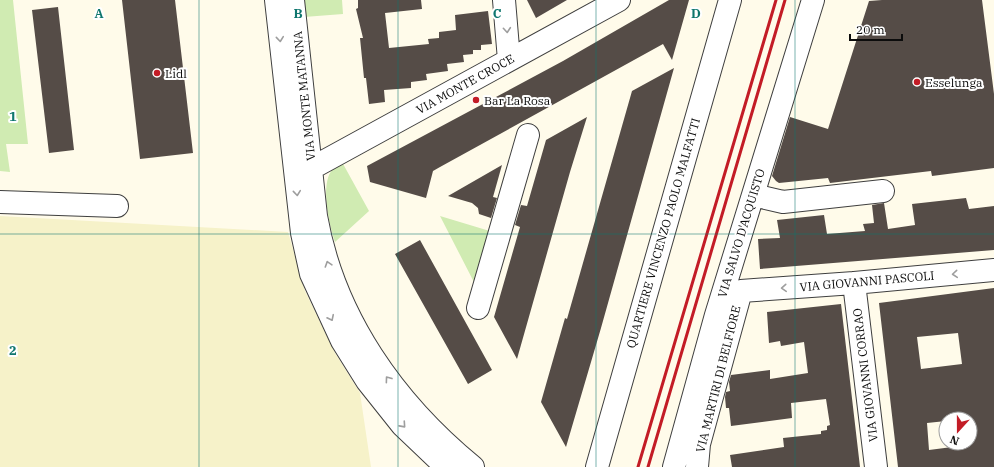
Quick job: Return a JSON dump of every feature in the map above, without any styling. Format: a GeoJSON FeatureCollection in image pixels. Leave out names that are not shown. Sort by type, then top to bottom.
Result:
{"type":"FeatureCollection","features":[{"type":"Feature","properties":{"kind":"street","name":"VIA MONTE MATANNA"},"geometry":{"type":"LineString","coordinates":[[276,0],[304,247],[311,274],[322,300],[356,365],[379,398],[418,441],[446,467]]}},
{"type":"Feature","properties":{"kind":"street","name":"VIA MONTE MATANNA"},"geometry":{"type":"LineString","coordinates":[[293,0],[316,216],[324,250],[342,302],[378,366],[408,404],[433,432],[474,467]]}},
{"type":"Feature","properties":{"kind":"street"},"geometry":{"type":"LineString","coordinates":[[504,0],[509,60]]}},
{"type":"Feature","properties":{"kind":"street","name":"VIA MONTE CROCE"},"geometry":{"type":"LineString","coordinates":[[312,168],[619,0]]}},
{"type":"Feature","properties":{"kind":"street","name":"QUARTIERE VINCENZO PAOLO MALFATTI"},"geometry":{"type":"LineString","coordinates":[[597,467],[730,0]]}},
{"type":"Feature","properties":{"kind":"street","name":"VIA SALVO D'ACQUISTO"},"geometry":{"type":"LineString","coordinates":[[674,467],[716,315],[813,0]]}},
{"type":"Feature","properties":{"kind":"street"},"geometry":{"type":"LineString","coordinates":[[478,308],[528,135]]}},
{"type":"Feature","properties":{"kind":"street"},"geometry":{"type":"LineString","coordinates":[[753,195],[783,202],[883,190]]}},
{"type":"Feature","properties":{"kind":"street"},"geometry":{"type":"LineString","coordinates":[[0,202],[117,206]]}},
{"type":"Feature","properties":{"kind":"street","name":"VIA GIOVANNI PASCOLI"},"geometry":{"type":"LineString","coordinates":[[741,291],[854,283],[994,270]]}},
{"type":"Feature","properties":{"kind":"street","name":"VIA GIOVANNI CORRAO"},"geometry":{"type":"LineString","coordinates":[[854,283],[876,467]]}},
{"type":"Feature","properties":{"kind":"street","name":"VIA MARTIRI DI BELFIORE"},"geometry":{"type":"LineString","coordinates":[[697,467],[699,444],[741,291]]}},
{"type":"Feature","properties":{"kind":"shaded area"},"geometry":{"type":"Polygon","coordinates":[[[0,216],[288,232],[305,291],[335,353],[360,393],[371,467],[0,467],[0,216]]]}},
{"type":"Feature","properties":{"kind":"green space"},"geometry":{"type":"Polygon","coordinates":[[[0,0],[13,0],[28,144],[6,144],[10,172],[0,171],[0,0]]]}},
{"type":"Feature","properties":{"kind":"green space"},"geometry":{"type":"Polygon","coordinates":[[[302,0],[342,0],[343,14],[304,17],[302,0]]]}},
{"type":"Feature","properties":{"kind":"green space"},"geometry":{"type":"Polygon","coordinates":[[[342,162],[369,211],[335,242],[328,216],[326,195],[328,177],[332,170],[342,162]]]}},
{"type":"Feature","properties":{"kind":"green space"},"geometry":{"type":"Polygon","coordinates":[[[440,216],[493,232],[477,288],[440,216]]]}},
{"type":"Feature","properties":{"kind":"building","name":"Lidl"},"geometry":{"type":"Polygon","coordinates":[[[122,0],[175,0],[193,153],[140,159],[122,0]]]}},
{"type":"Feature","properties":{"kind":"building"},"geometry":{"type":"Polygon","coordinates":[[[358,0],[421,0],[422,9],[385,13],[389,48],[429,44],[428,39],[439,38],[439,32],[456,30],[455,15],[488,11],[492,44],[481,45],[481,50],[473,50],[473,54],[463,55],[464,62],[447,64],[448,71],[426,74],[427,80],[411,82],[411,88],[384,90],[385,102],[369,104],[366,78],[364,78],[360,38],[363,38],[356,9],[358,8],[358,0]]]}},
{"type":"Feature","properties":{"kind":"building"},"geometry":{"type":"Polygon","coordinates":[[[527,0],[567,0],[536,18],[527,0]]]}},
{"type":"Feature","properties":{"kind":"building"},"geometry":{"type":"Polygon","coordinates":[[[669,0],[689,0],[672,60],[663,44],[440,167],[433,171],[426,198],[370,182],[367,166],[563,61],[669,0]]]}},
{"type":"Feature","properties":{"kind":"building"},"geometry":{"type":"Polygon","coordinates":[[[982,0],[994,94],[994,168],[932,176],[931,171],[830,183],[828,178],[779,183],[772,176],[790,117],[828,129],[869,1],[982,0]]]}},
{"type":"Feature","properties":{"kind":"building"},"geometry":{"type":"Polygon","coordinates":[[[58,7],[74,150],[49,153],[32,10],[58,7]]]}},
{"type":"Feature","properties":{"kind":"building"},"geometry":{"type":"Polygon","coordinates":[[[674,68],[566,447],[541,402],[565,318],[567,319],[632,91],[674,68]]]}},
{"type":"Feature","properties":{"kind":"building"},"geometry":{"type":"Polygon","coordinates":[[[587,117],[517,359],[494,317],[520,227],[515,225],[521,205],[527,206],[546,140],[587,117]]]}},
{"type":"Feature","properties":{"kind":"building"},"geometry":{"type":"Polygon","coordinates":[[[502,165],[493,197],[497,198],[491,218],[479,214],[478,208],[472,203],[448,196],[502,165]]]}},
{"type":"Feature","properties":{"kind":"building"},"geometry":{"type":"Polygon","coordinates":[[[966,198],[969,209],[994,206],[994,250],[760,269],[758,239],[780,238],[777,220],[824,215],[827,234],[865,231],[863,224],[874,223],[872,205],[884,203],[888,229],[915,225],[912,204],[966,198]]]}},
{"type":"Feature","properties":{"kind":"building"},"geometry":{"type":"Polygon","coordinates":[[[420,240],[492,370],[468,384],[395,254],[420,240]]]}},
{"type":"Feature","properties":{"kind":"building"},"geometry":{"type":"Polygon","coordinates":[[[994,288],[994,467],[898,467],[879,303],[994,288]],[[958,333],[917,337],[921,369],[962,364],[958,333]]]}},
{"type":"Feature","properties":{"kind":"building"},"geometry":{"type":"Polygon","coordinates":[[[841,304],[860,467],[732,467],[730,455],[784,447],[783,438],[821,434],[821,431],[827,430],[827,426],[830,425],[826,399],[791,403],[792,418],[731,426],[729,408],[726,408],[725,397],[726,392],[730,391],[729,382],[731,375],[770,370],[770,379],[808,373],[804,342],[781,346],[780,341],[769,343],[767,312],[841,304]]]}},
{"type":"Feature","properties":{"kind":"railway"},"geometry":{"type":"LineString","coordinates":[[638,467],[776,0]]}},
{"type":"Feature","properties":{"kind":"railway"},"geometry":{"type":"LineString","coordinates":[[648,467],[785,0]]}},
{"type":"Feature","properties":{"kind":"place","name":"Lidl"},"geometry":{"type":"Point","coordinates":[157,73]}},
{"type":"Feature","properties":{"kind":"place","name":"Esselunga"},"geometry":{"type":"Point","coordinates":[917,82]}},
{"type":"Feature","properties":{"kind":"place","name":"Bar La Rosa"},"geometry":{"type":"Point","coordinates":[476,100]}}]}
